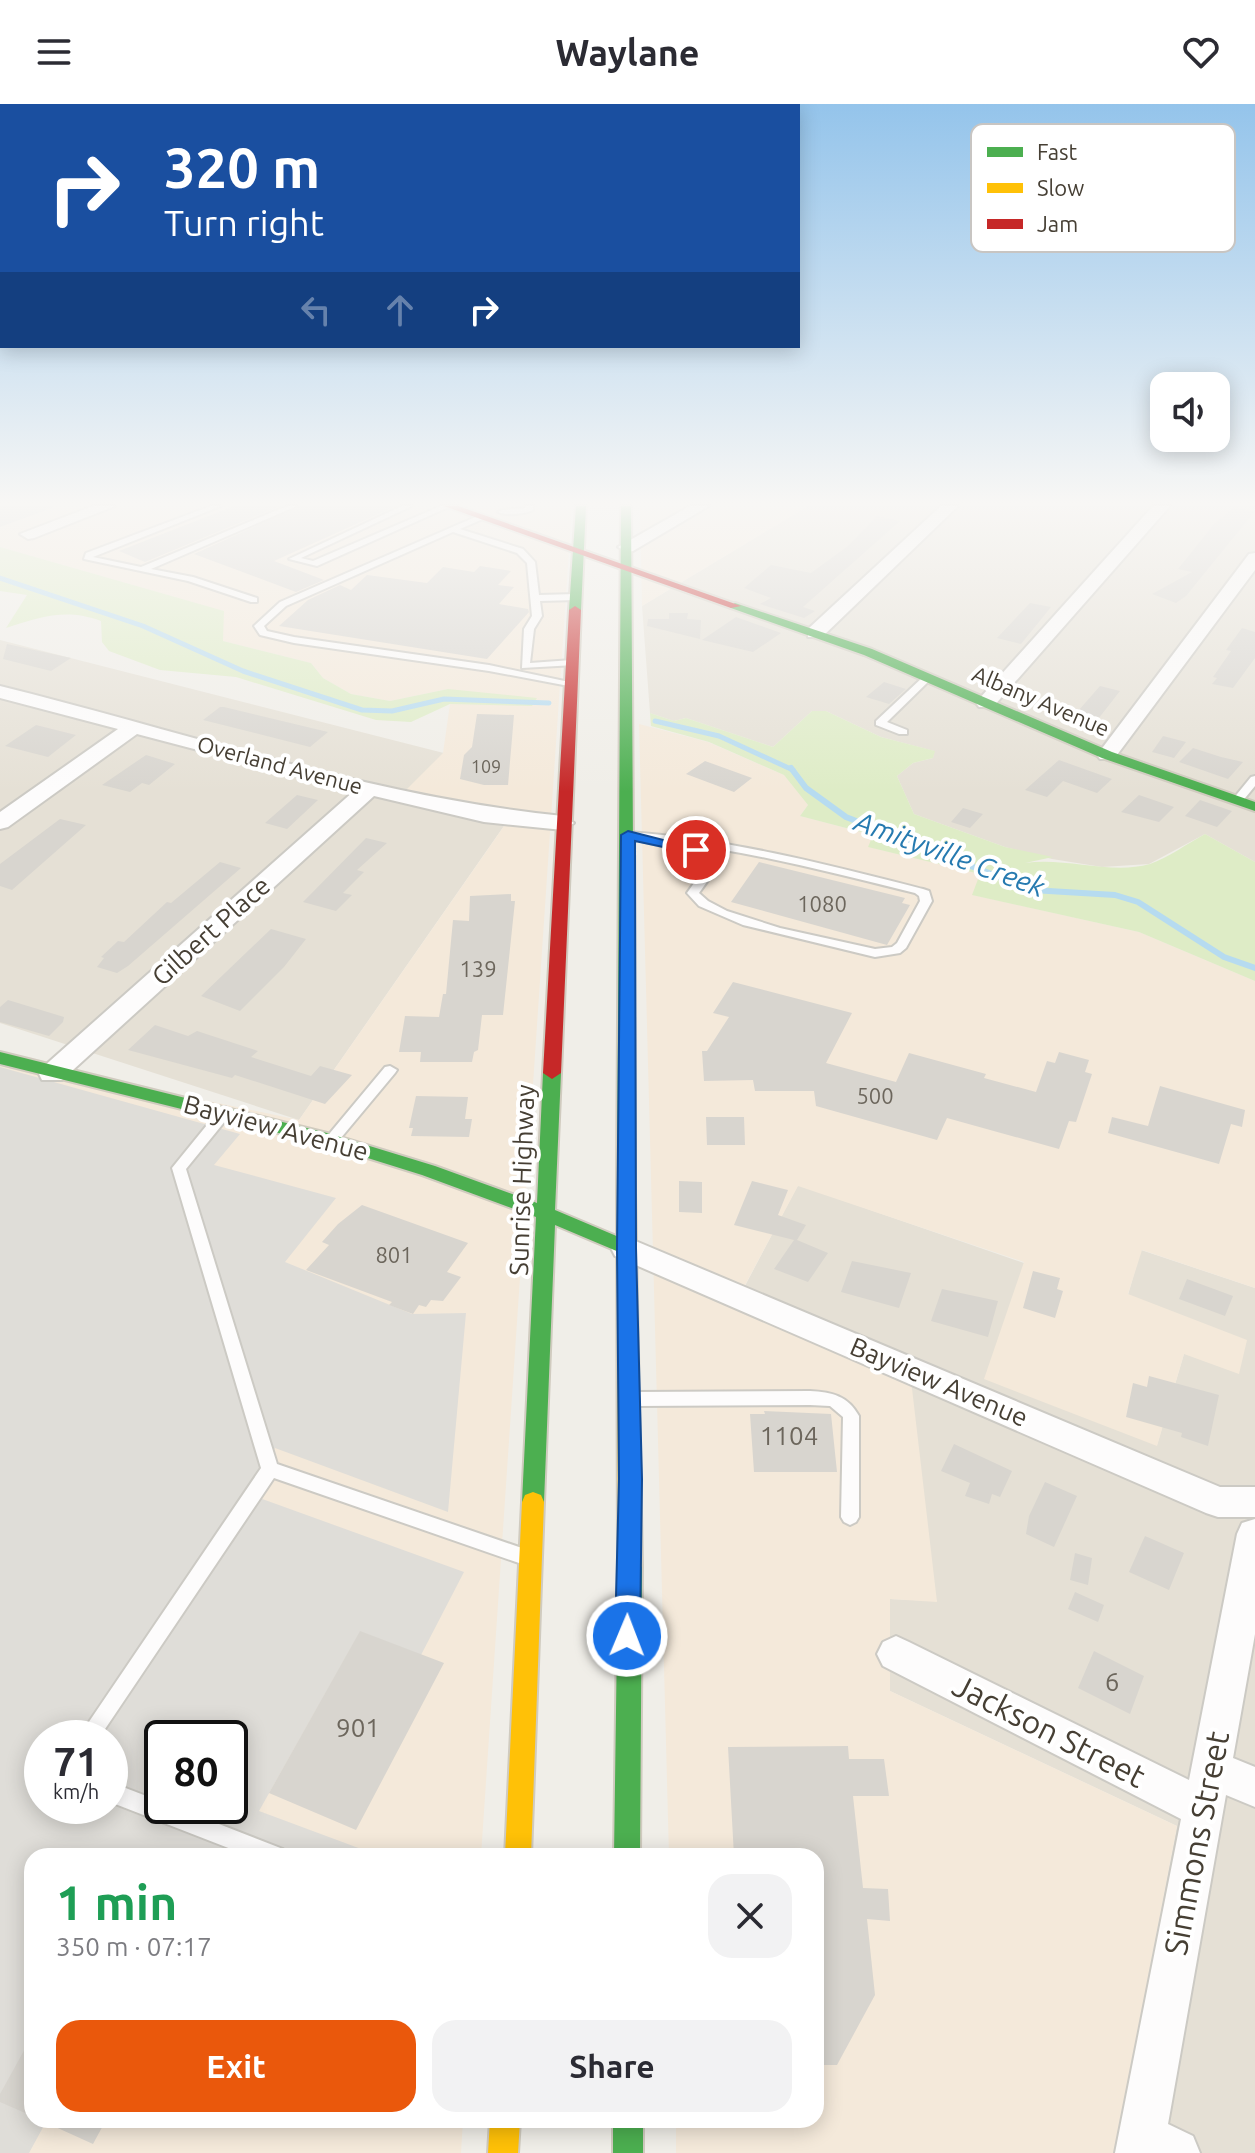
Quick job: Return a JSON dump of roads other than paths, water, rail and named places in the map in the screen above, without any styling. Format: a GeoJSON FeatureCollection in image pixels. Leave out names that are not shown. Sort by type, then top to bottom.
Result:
{"type":"FeatureCollection","features":[{"type":"Feature","properties":{"kind":"main road","name":"Sunrise Highway"},"geometry":{"type":"LineString","coordinates":[[518,1848],[563,823],[576,602]]}},
{"type":"Feature","properties":{"kind":"main road"},"geometry":{"type":"LineString","coordinates":[[627,1848],[628,602]]}},
{"type":"Feature","properties":{"kind":"main road","name":"Albany Avenue"},"geometry":{"type":"LineString","coordinates":[[723,602],[868,652],[1107,755],[1255,807]]}},
{"type":"Feature","properties":{"kind":"main road","name":"Bayview Avenue"},"geometry":{"type":"LineString","coordinates":[[0,1058],[52,1074],[225,1112],[330,1142],[548,1210],[626,1248]]}},
{"type":"Feature","properties":{"kind":"main road"},"geometry":{"type":"LineString","coordinates":[[503,2153],[505,2128]]}},
{"type":"Feature","properties":{"kind":"main road"},"geometry":{"type":"LineString","coordinates":[[628,2128],[628,2153]]}},
{"type":"Feature","properties":{"kind":"street"},"geometry":{"type":"LineString","coordinates":[[815,633],[848,602]]}},
{"type":"Feature","properties":{"kind":"street"},"geometry":{"type":"LineString","coordinates":[[986,703],[1077,602]]}},
{"type":"Feature","properties":{"kind":"street"},"geometry":{"type":"LineString","coordinates":[[1107,755],[1222,602]]}},
{"type":"Feature","properties":{"kind":"street","name":"Overland Avenue"},"geometry":{"type":"LineString","coordinates":[[0,692],[370,789],[484,815],[563,823]]}},
{"type":"Feature","properties":{"kind":"street"},"geometry":{"type":"LineString","coordinates":[[0,822],[134,727]]}},
{"type":"Feature","properties":{"kind":"street","name":"Gilbert Place"},"geometry":{"type":"LineString","coordinates":[[52,1074],[370,789]]}},
{"type":"Feature","properties":{"kind":"street","name":"Bayview Avenue"},"geometry":{"type":"LineString","coordinates":[[626,1248],[1218,1502],[1255,1502]]}},
{"type":"Feature","properties":{"kind":"street","name":"Simmons Street"},"geometry":{"type":"LineString","coordinates":[[1152,2147],[1202,1808],[1255,1534]]}},
{"type":"Feature","properties":{"kind":"street","name":"Jackson Street"},"geometry":{"type":"LineString","coordinates":[[896,1654],[1202,1808]]}},
{"type":"Feature","properties":{"kind":"street"},"geometry":{"type":"LineString","coordinates":[[1211,1768],[1255,1787]]}},
{"type":"Feature","properties":{"kind":"lane"},"geometry":{"type":"LineString","coordinates":[[288,602],[259,626],[263,633],[294,640],[523,670],[571,685]]}},
{"type":"Feature","properties":{"kind":"lane"},"geometry":{"type":"LineString","coordinates":[[523,670],[529,629],[537,616],[535,602]]}},
{"type":"Feature","properties":{"kind":"lane"},"geometry":{"type":"LineString","coordinates":[[523,670],[572,663]]}},
{"type":"Feature","properties":{"kind":"lane"},"geometry":{"type":"LineString","coordinates":[[903,732],[880,723],[926,679]]}},
{"type":"Feature","properties":{"kind":"lane"},"geometry":{"type":"LineString","coordinates":[[1237,801],[1255,779]]}},
{"type":"Feature","properties":{"kind":"lane"},"geometry":{"type":"LineString","coordinates":[[628,835],[675,837],[784,860],[919,891],[925,894],[926,901],[902,945],[896,950],[875,953],[733,918],[707,908],[693,893],[710,869],[711,859],[696,850],[628,835]]}},
{"type":"Feature","properties":{"kind":"lane"},"geometry":{"type":"LineString","coordinates":[[330,1142],[390,1070]]}},
{"type":"Feature","properties":{"kind":"lane"},"geometry":{"type":"LineString","coordinates":[[225,1112],[179,1168],[270,1469]]}},
{"type":"Feature","properties":{"kind":"lane"},"geometry":{"type":"LineString","coordinates":[[629,1399],[810,1398],[830,1399],[845,1405],[851,1416],[850,1517]]}},
{"type":"Feature","properties":{"kind":"lane"},"geometry":{"type":"LineString","coordinates":[[270,1469],[531,1559]]}},
{"type":"Feature","properties":{"kind":"lane"},"geometry":{"type":"LineString","coordinates":[[100,1720],[270,1469]]}},
{"type":"Feature","properties":{"kind":"lane"},"geometry":{"type":"LineString","coordinates":[[128,1799],[255,1848]]}},
{"type":"Feature","properties":{"kind":"waterway","name":"Amityville Creek"},"geometry":{"type":"LineString","coordinates":[[70,602],[143,626],[243,671],[362,710],[392,711],[444,699],[549,703]]}},
{"type":"Feature","properties":{"kind":"waterway","name":"Amityville Creek"},"geometry":{"type":"LineString","coordinates":[[655,721],[719,736],[792,770]]}},
{"type":"Feature","properties":{"kind":"waterway","name":"Amityville Creek"},"geometry":{"type":"LineString","coordinates":[[792,770],[806,788],[846,817],[1032,890],[1115,895],[1138,902],[1224,957],[1255,968]]}}]}
